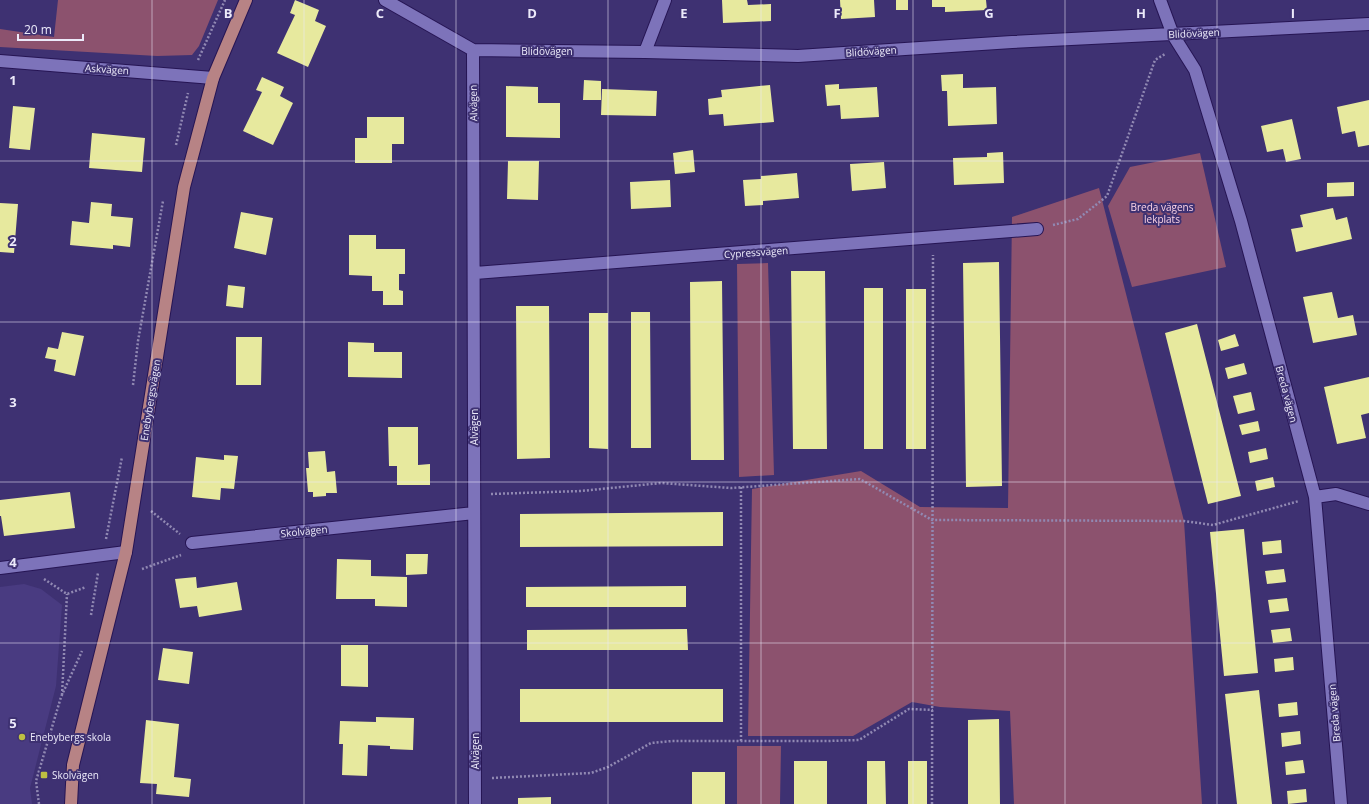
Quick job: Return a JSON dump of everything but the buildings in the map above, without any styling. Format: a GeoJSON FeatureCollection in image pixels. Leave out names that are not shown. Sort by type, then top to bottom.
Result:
{"type":"FeatureCollection","features":[{"type":"Feature","properties":{"kind":"main road","name":"Enebybergsvägen"},"geometry":{"type":"LineString","coordinates":[[71,804],[73,765],[126,552],[184,187],[213,78],[246,0]]}},
{"type":"Feature","properties":{"kind":"street","name":"Blidövägen"},"geometry":{"type":"LineString","coordinates":[[385,0],[473,50],[798,56],[1012,42],[1369,24]]}},
{"type":"Feature","properties":{"kind":"street"},"geometry":{"type":"LineString","coordinates":[[645,52],[665,0]]}},
{"type":"Feature","properties":{"kind":"street","name":"Breda vägen"},"geometry":{"type":"LineString","coordinates":[[1160,0],[1173,35],[1196,70],[1241,221],[1314,497],[1342,804]]}},
{"type":"Feature","properties":{"kind":"street","name":"Alvägen"},"geometry":{"type":"LineString","coordinates":[[473,50],[475,273],[475,804]]}},
{"type":"Feature","properties":{"kind":"street","name":"Askvägen"},"geometry":{"type":"LineString","coordinates":[[0,61],[192,75],[213,78]]}},
{"type":"Feature","properties":{"kind":"street","name":"Cypressvägen"},"geometry":{"type":"LineString","coordinates":[[475,273],[1037,229]]}},
{"type":"Feature","properties":{"kind":"street"},"geometry":{"type":"LineString","coordinates":[[1314,497],[1336,494],[1369,504]]}},
{"type":"Feature","properties":{"kind":"street","name":"Skolvägen"},"geometry":{"type":"LineString","coordinates":[[192,543],[474,513]]}},
{"type":"Feature","properties":{"kind":"street"},"geometry":{"type":"LineString","coordinates":[[0,568],[126,552]]}},
{"type":"Feature","properties":{"kind":"path"},"geometry":{"type":"LineString","coordinates":[[174,151],[192,75],[225,0]]}},
{"type":"Feature","properties":{"kind":"path"},"geometry":{"type":"LineString","coordinates":[[1037,229],[1078,219],[1107,196],[1155,60],[1180,46]]}},
{"type":"Feature","properties":{"kind":"path"},"geometry":{"type":"LineString","coordinates":[[133,392],[138,341],[164,197]]}},
{"type":"Feature","properties":{"kind":"path"},"geometry":{"type":"LineString","coordinates":[[932,804],[933,237]]}},
{"type":"Feature","properties":{"kind":"path"},"geometry":{"type":"LineString","coordinates":[[90,620],[123,452]]}},
{"type":"Feature","properties":{"kind":"path"},"geometry":{"type":"LineString","coordinates":[[474,495],[581,491],[661,483],[741,487],[860,479],[932,520],[1184,521],[1213,524],[1314,497]]}},
{"type":"Feature","properties":{"kind":"path"},"geometry":{"type":"LineString","coordinates":[[741,487],[741,741]]}},
{"type":"Feature","properties":{"kind":"path"},"geometry":{"type":"LineString","coordinates":[[142,569],[180,556],[192,543],[151,511]]}},
{"type":"Feature","properties":{"kind":"path"},"geometry":{"type":"LineString","coordinates":[[19,565],[67,594]]}},
{"type":"Feature","properties":{"kind":"path"},"geometry":{"type":"LineString","coordinates":[[67,594],[86,587]]}},
{"type":"Feature","properties":{"kind":"path"},"geometry":{"type":"LineString","coordinates":[[61,697],[67,594]]}},
{"type":"Feature","properties":{"kind":"path"},"geometry":{"type":"LineString","coordinates":[[39,804],[36,781],[61,697],[83,650]]}},
{"type":"Feature","properties":{"kind":"path"},"geometry":{"type":"LineString","coordinates":[[475,779],[591,773],[608,767],[650,743],[672,741],[859,740],[909,709],[933,710]]}},
{"type":"Feature","properties":{"kind":"shaded area","name":"Enebybergs skola"},"geometry":{"type":"Polygon","coordinates":[[[24,584],[41,589],[62,605],[56,686],[30,788],[32,804],[0,804],[0,587],[24,584]]]}},
{"type":"Feature","properties":{"kind":"green space"},"geometry":{"type":"Polygon","coordinates":[[[58,0],[218,0],[199,46],[192,55],[157,56],[0,47],[0,29],[54,37],[58,0]]]}},
{"type":"Feature","properties":{"kind":"green space","name":"Breda vägens lekplats"},"geometry":{"type":"Polygon","coordinates":[[[1200,153],[1226,267],[1132,287],[1108,206],[1130,167],[1200,153]]]}},
{"type":"Feature","properties":{"kind":"green space"},"geometry":{"type":"Polygon","coordinates":[[[1099,188],[1184,521],[1202,804],[1014,804],[1010,711],[940,707],[912,702],[853,736],[748,736],[752,489],[861,471],[920,507],[1008,508],[1012,217],[1099,188]]]}},
{"type":"Feature","properties":{"kind":"green space"},"geometry":{"type":"Polygon","coordinates":[[[768,263],[774,475],[739,477],[737,264],[768,263]]]}},
{"type":"Feature","properties":{"kind":"green space"},"geometry":{"type":"Polygon","coordinates":[[[737,746],[781,746],[780,804],[737,804],[737,746]]]}},
{"type":"Feature","properties":{"kind":"place","name":"Enebybergs skola"},"geometry":{"type":"Point","coordinates":[22,737]}},
{"type":"Feature","properties":{"kind":"place","name":"Skolvägen"},"geometry":{"type":"Point","coordinates":[44,775]}}]}
